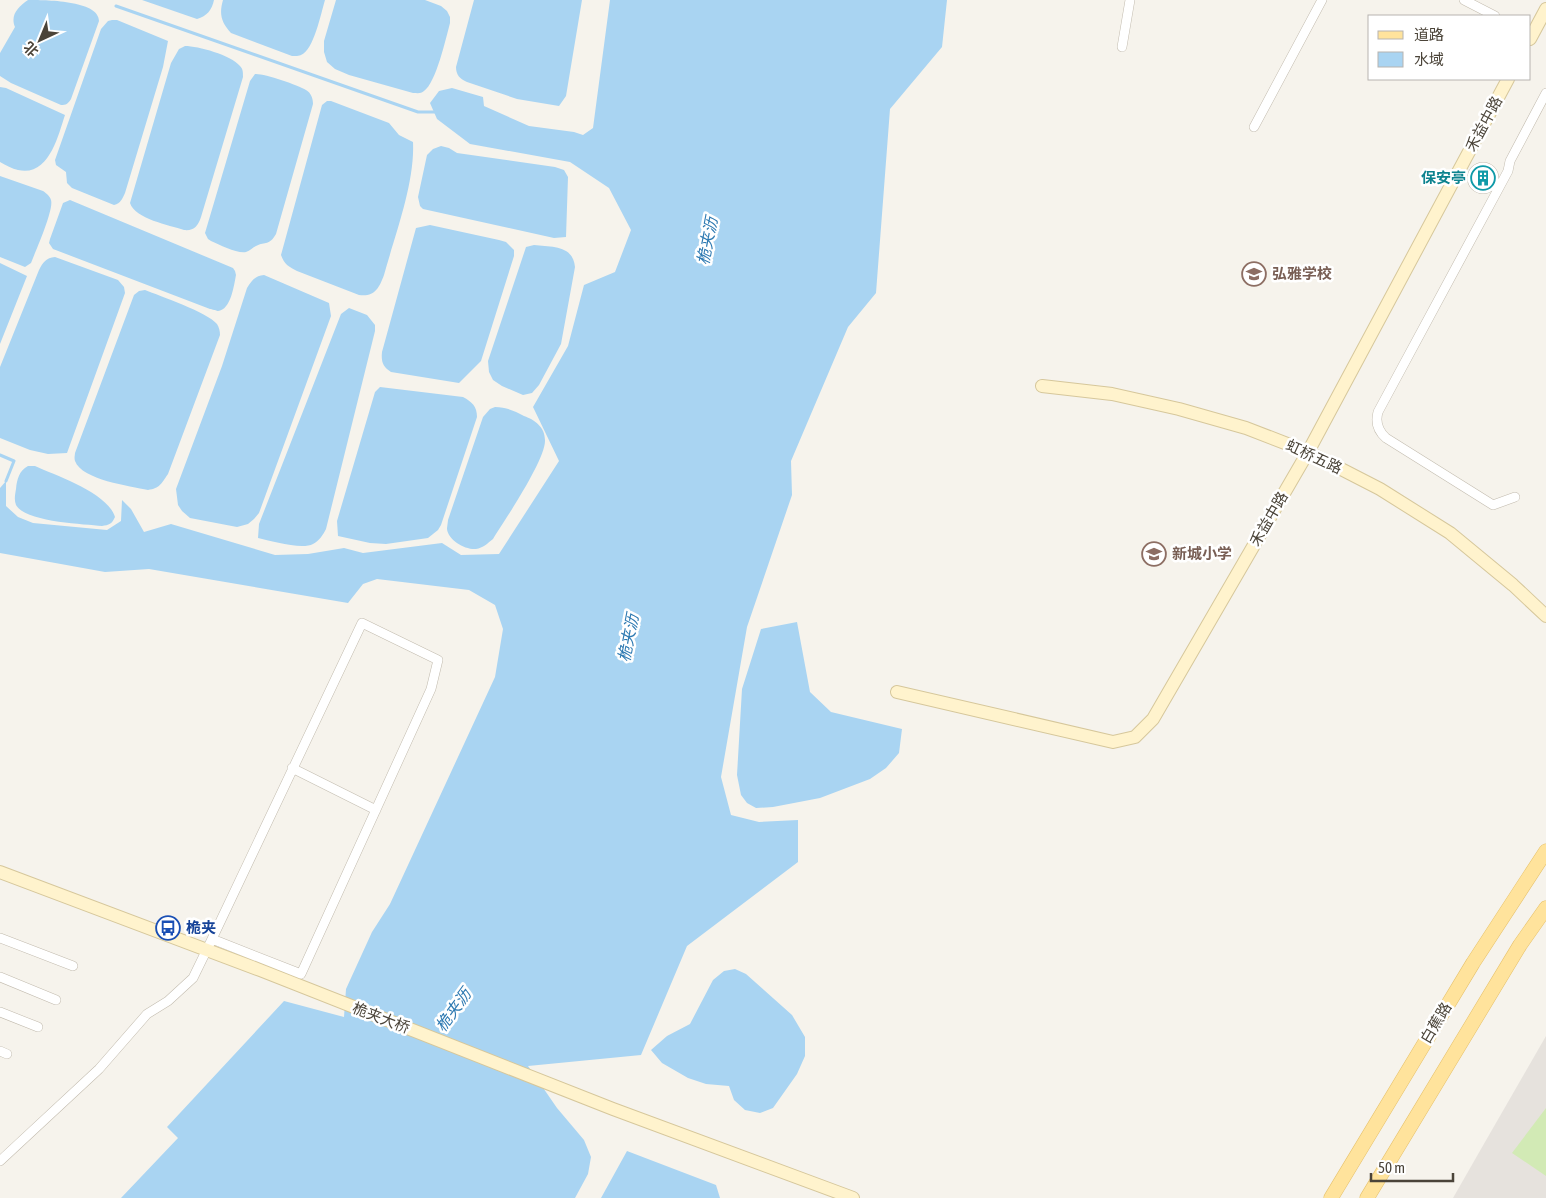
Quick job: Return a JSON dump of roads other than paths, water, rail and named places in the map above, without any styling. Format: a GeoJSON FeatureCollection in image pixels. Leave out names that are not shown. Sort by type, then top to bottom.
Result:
{"type":"FeatureCollection","features":[{"type":"Feature","properties":{"kind":"main road","name":"白蕉路"},"geometry":{"type":"LineString","coordinates":[[1331,1198],[1472,963],[1546,851]]}},
{"type":"Feature","properties":{"kind":"main road","name":"白蕉路"},"geometry":{"type":"LineString","coordinates":[[1367,1198],[1520,945],[1546,908]]}},
{"type":"Feature","properties":{"kind":"street"},"geometry":{"type":"LineString","coordinates":[[1122,46],[1130,0]]}},
{"type":"Feature","properties":{"kind":"street"},"geometry":{"type":"LineString","coordinates":[[1254,127],[1322,0]]}},
{"type":"Feature","properties":{"kind":"street"},"geometry":{"type":"LineString","coordinates":[[1464,0],[1493,15]]}},
{"type":"Feature","properties":{"kind":"street"},"geometry":{"type":"LineString","coordinates":[[1531,34],[1546,9]]}},
{"type":"Feature","properties":{"kind":"street","name":"禾益中路"},"geometry":{"type":"LineString","coordinates":[[896,692],[1113,742],[1135,737],[1153,719],[1308,452],[1507,80]]}},
{"type":"Feature","properties":{"kind":"street"},"geometry":{"type":"LineString","coordinates":[[1515,497],[1493,505],[1386,438],[1379,430],[1376,419],[1496,185],[1508,171],[1510,160],[1546,93]]}},
{"type":"Feature","properties":{"kind":"street"},"geometry":{"type":"LineString","coordinates":[[1462,166],[1474,173]]}},
{"type":"Feature","properties":{"kind":"street"},"geometry":{"type":"LineString","coordinates":[[1482,167],[1489,169],[1496,185],[1478,188],[1474,183],[1474,173],[1482,167]]}},
{"type":"Feature","properties":{"kind":"street","name":"虹桥五路"},"geometry":{"type":"LineString","coordinates":[[1042,386],[1112,394],[1178,409],[1246,428],[1308,452],[1380,489],[1450,533],[1513,585],[1546,616]]}},
{"type":"Feature","properties":{"kind":"street"},"geometry":{"type":"LineString","coordinates":[[0,1161],[99,1069],[146,1014],[168,1000],[193,978],[209,944],[292,768],[362,623],[438,660],[432,689],[301,974],[209,944]]}},
{"type":"Feature","properties":{"kind":"street"},"geometry":{"type":"LineString","coordinates":[[292,768],[376,810]]}},
{"type":"Feature","properties":{"kind":"street","name":"桅夹大桥"},"geometry":{"type":"LineString","coordinates":[[0,872],[209,944],[260,970],[613,1109],[853,1198]]}},
{"type":"Feature","properties":{"kind":"street"},"geometry":{"type":"LineString","coordinates":[[0,938],[73,966]]}},
{"type":"Feature","properties":{"kind":"street"},"geometry":{"type":"LineString","coordinates":[[0,977],[56,1000]]}},
{"type":"Feature","properties":{"kind":"street"},"geometry":{"type":"LineString","coordinates":[[0,1012],[38,1027]]}},
{"type":"Feature","properties":{"kind":"water"},"geometry":{"type":"Polygon","coordinates":[[[28,0],[46,0],[81,5],[97,14],[99,21],[71,99],[66,104],[61,105],[11,83],[0,76],[0,53],[15,27],[14,15],[21,5],[28,0]]]}},
{"type":"Feature","properties":{"kind":"water"},"geometry":{"type":"Polygon","coordinates":[[[142,0],[214,0],[208,12],[197,19],[142,0]]]}},
{"type":"Feature","properties":{"kind":"water"},"geometry":{"type":"Polygon","coordinates":[[[223,0],[325,0],[310,46],[301,55],[292,56],[231,33],[222,18],[223,0]]]}},
{"type":"Feature","properties":{"kind":"water"},"geometry":{"type":"Polygon","coordinates":[[[336,0],[425,0],[441,6],[447,11],[450,23],[443,49],[433,79],[424,91],[413,93],[349,75],[335,69],[327,62],[324,52],[324,41],[336,0]]]}},
{"type":"Feature","properties":{"kind":"water"},"geometry":{"type":"Polygon","coordinates":[[[474,0],[582,0],[566,96],[559,106],[517,99],[462,80],[456,67],[474,0]]]}},
{"type":"Feature","properties":{"kind":"water","name":"桅夹沥"},"geometry":{"type":"Polygon","coordinates":[[[610,0],[947,0],[942,47],[890,109],[876,293],[848,327],[791,461],[792,495],[747,627],[721,777],[731,815],[759,822],[798,820],[798,862],[687,946],[641,1055],[528,1066],[557,1108],[584,1140],[591,1157],[588,1174],[575,1198],[121,1198],[178,1138],[167,1127],[284,1001],[344,1017],[346,989],[372,932],[390,904],[495,677],[503,629],[495,605],[469,590],[377,579],[363,584],[348,603],[149,569],[105,572],[0,553],[0,488],[6,481],[6,506],[18,517],[33,523],[107,530],[121,521],[122,500],[131,509],[144,532],[171,524],[275,555],[308,554],[344,548],[363,553],[442,543],[461,555],[499,554],[559,461],[533,407],[568,346],[584,285],[615,272],[631,230],[609,188],[570,162],[470,144],[437,119],[430,103],[439,91],[452,88],[483,97],[484,106],[529,126],[583,135],[593,128],[610,0]]]}},
{"type":"Feature","properties":{"kind":"water"},"geometry":{"type":"Polygon","coordinates":[[[117,20],[168,41],[163,67],[125,193],[120,202],[114,205],[72,188],[67,183],[66,172],[56,165],[55,160],[101,29],[108,21],[117,20]]]}},
{"type":"Feature","properties":{"kind":"water"},"geometry":{"type":"Polygon","coordinates":[[[185,46],[206,49],[229,58],[236,62],[243,71],[243,77],[201,217],[195,227],[190,230],[184,230],[145,217],[133,209],[130,203],[171,63],[179,49],[185,46]]]}},
{"type":"Feature","properties":{"kind":"water"},"geometry":{"type":"Polygon","coordinates":[[[255,74],[273,77],[308,91],[313,104],[274,238],[247,251],[238,252],[211,241],[205,233],[250,81],[255,74]]]}},
{"type":"Feature","properties":{"kind":"water"},"geometry":{"type":"Polygon","coordinates":[[[0,87],[65,115],[55,143],[45,161],[29,171],[11,168],[0,162],[0,87]]]}},
{"type":"Feature","properties":{"kind":"water"},"geometry":{"type":"Polygon","coordinates":[[[327,101],[389,123],[399,135],[413,142],[413,158],[408,192],[399,226],[382,280],[376,291],[369,295],[359,295],[297,271],[287,265],[281,255],[322,105],[327,101]]]}},
{"type":"Feature","properties":{"kind":"water"},"geometry":{"type":"Polygon","coordinates":[[[441,146],[457,153],[555,167],[564,170],[568,177],[566,237],[554,238],[423,209],[420,206],[418,197],[427,155],[433,149],[441,146]]]}},
{"type":"Feature","properties":{"kind":"water"},"geometry":{"type":"Polygon","coordinates":[[[0,176],[43,191],[51,200],[48,220],[31,263],[25,267],[0,257],[0,176]]]}},
{"type":"Feature","properties":{"kind":"water"},"geometry":{"type":"Polygon","coordinates":[[[70,200],[233,268],[236,275],[229,302],[222,310],[210,309],[53,249],[49,243],[50,239],[63,203],[70,200]]]}},
{"type":"Feature","properties":{"kind":"water"},"geometry":{"type":"Polygon","coordinates":[[[430,225],[506,242],[514,250],[514,256],[481,361],[459,383],[391,372],[384,366],[382,361],[382,352],[416,228],[430,225]]]}},
{"type":"Feature","properties":{"kind":"water"},"geometry":{"type":"Polygon","coordinates":[[[534,245],[560,248],[566,251],[573,260],[575,267],[561,344],[539,385],[532,393],[523,395],[493,380],[489,372],[488,361],[526,247],[534,245]]]}},
{"type":"Feature","properties":{"kind":"water"},"geometry":{"type":"Polygon","coordinates":[[[55,257],[118,280],[124,287],[125,293],[67,453],[48,454],[30,450],[0,438],[0,367],[39,270],[45,261],[55,257]]]}},
{"type":"Feature","properties":{"kind":"water"},"geometry":{"type":"Polygon","coordinates":[[[0,263],[27,276],[0,344],[0,263]]]}},
{"type":"Feature","properties":{"kind":"water"},"geometry":{"type":"Polygon","coordinates":[[[264,275],[329,303],[331,316],[259,513],[248,524],[237,527],[190,518],[178,505],[176,489],[222,366],[247,288],[254,279],[264,275]]]}},
{"type":"Feature","properties":{"kind":"water"},"geometry":{"type":"Polygon","coordinates":[[[145,290],[204,314],[217,324],[220,335],[168,474],[160,485],[148,490],[96,477],[79,468],[75,461],[75,453],[134,295],[139,291],[145,290]]]}},
{"type":"Feature","properties":{"kind":"water"},"geometry":{"type":"Polygon","coordinates":[[[349,308],[367,315],[375,325],[375,331],[326,529],[317,541],[308,546],[286,544],[258,538],[259,524],[341,314],[349,308]]]}},
{"type":"Feature","properties":{"kind":"water"},"geometry":{"type":"Polygon","coordinates":[[[380,387],[463,397],[476,410],[477,417],[441,525],[428,538],[386,544],[370,543],[338,536],[337,521],[375,392],[380,387]]]}},
{"type":"Feature","properties":{"kind":"water"},"geometry":{"type":"Polygon","coordinates":[[[495,407],[514,411],[539,425],[545,435],[544,449],[532,475],[493,539],[481,548],[472,549],[458,544],[450,537],[447,529],[448,520],[483,417],[490,409],[495,407]]]}},
{"type":"Feature","properties":{"kind":"water"},"geometry":{"type":"Polygon","coordinates":[[[28,466],[35,466],[68,480],[103,500],[115,517],[113,521],[108,525],[102,526],[69,523],[42,519],[22,511],[15,503],[16,485],[21,473],[28,466]]]}},
{"type":"Feature","properties":{"kind":"water"},"geometry":{"type":"Polygon","coordinates":[[[797,622],[810,692],[831,712],[902,729],[899,753],[886,768],[870,779],[820,798],[773,807],[756,808],[747,803],[741,795],[737,775],[742,689],[761,629],[797,622]]]}},
{"type":"Feature","properties":{"kind":"water"},"geometry":{"type":"Polygon","coordinates":[[[735,969],[746,974],[792,1015],[805,1037],[805,1056],[797,1074],[773,1108],[760,1113],[745,1110],[734,1100],[729,1086],[706,1084],[688,1078],[662,1063],[651,1050],[667,1036],[690,1024],[713,980],[724,971],[735,969]]]}},
{"type":"Feature","properties":{"kind":"water"},"geometry":{"type":"Polygon","coordinates":[[[627,1151],[716,1185],[720,1198],[601,1198],[627,1151]]]}},
{"type":"Feature","properties":{"kind":"waterway"},"geometry":{"type":"LineString","coordinates":[[116,6],[418,112],[437,112]]}},
{"type":"Feature","properties":{"kind":"waterway"},"geometry":{"type":"LineString","coordinates":[[0,455],[14,461],[6,481]]}},
{"type":"Feature","properties":{"kind":"place","name":"保安亭"},"geometry":{"type":"Point","coordinates":[1483,178]}},
{"type":"Feature","properties":{"kind":"place","name":"弘雅学校"},"geometry":{"type":"Point","coordinates":[1254,274]}},
{"type":"Feature","properties":{"kind":"place","name":"新城小学"},"geometry":{"type":"Point","coordinates":[1154,554]}},
{"type":"Feature","properties":{"kind":"place","name":"桅夹"},"geometry":{"type":"Point","coordinates":[168,928]}}]}
